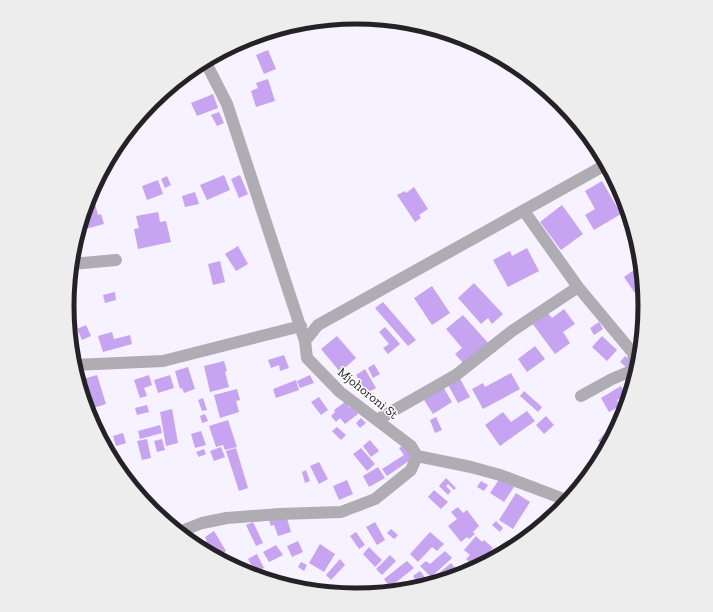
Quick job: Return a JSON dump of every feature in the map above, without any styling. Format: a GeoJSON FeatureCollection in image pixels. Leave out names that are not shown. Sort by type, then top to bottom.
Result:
{"type":"FeatureCollection","features":[{"type":"Feature","properties":{"kind":"street","name":"Mjohoroni St"},"geometry":{"type":"LineString","coordinates":[[208,67],[227,104],[305,341],[307,358],[340,392],[411,446],[416,456]]}},
{"type":"Feature","properties":{"kind":"street"},"geometry":{"type":"LineString","coordinates":[[305,341],[318,325],[602,167]]}},
{"type":"Feature","properties":{"kind":"street"},"geometry":{"type":"LineString","coordinates":[[524,211],[578,287],[633,353],[634,357]]}},
{"type":"Feature","properties":{"kind":"street"},"geometry":{"type":"LineString","coordinates":[[78,263],[116,260]]}},
{"type":"Feature","properties":{"kind":"street"},"geometry":{"type":"LineString","coordinates":[[377,420],[456,375],[512,331],[578,287]]}},
{"type":"Feature","properties":{"kind":"street"},"geometry":{"type":"LineString","coordinates":[[81,365],[163,361],[300,326]]}},
{"type":"Feature","properties":{"kind":"street"},"geometry":{"type":"LineString","coordinates":[[581,396],[612,379],[631,371]]}},
{"type":"Feature","properties":{"kind":"street"},"geometry":{"type":"LineString","coordinates":[[185,530],[202,523],[226,518],[279,514],[341,512],[375,499],[412,470],[416,456],[471,467],[500,475],[562,499]]}},
{"type":"Feature","properties":{"kind":"building"},"geometry":{"type":"Polygon","coordinates":[[[256,43],[239,51],[249,45],[256,43]]]}},
{"type":"Feature","properties":{"kind":"building"},"geometry":{"type":"Polygon","coordinates":[[[268,50],[276,69],[264,74],[256,55],[268,50]]]}},
{"type":"Feature","properties":{"kind":"building"},"geometry":{"type":"Polygon","coordinates":[[[268,79],[275,101],[256,107],[251,91],[258,88],[256,83],[268,79]]]}},
{"type":"Feature","properties":{"kind":"building"},"geometry":{"type":"Polygon","coordinates":[[[213,94],[218,108],[197,116],[191,103],[213,94]]]}},
{"type":"Feature","properties":{"kind":"building"},"geometry":{"type":"Polygon","coordinates":[[[219,112],[224,123],[217,126],[211,115],[219,112]]]}},
{"type":"Feature","properties":{"kind":"building"},"geometry":{"type":"Polygon","coordinates":[[[224,175],[230,190],[207,200],[200,185],[224,175]]]}},
{"type":"Feature","properties":{"kind":"building"},"geometry":{"type":"Polygon","coordinates":[[[240,175],[248,194],[239,198],[231,179],[240,175]]]}},
{"type":"Feature","properties":{"kind":"building"},"geometry":{"type":"Polygon","coordinates":[[[167,176],[171,185],[165,188],[161,179],[167,176]]]}},
{"type":"Feature","properties":{"kind":"building"},"geometry":{"type":"Polygon","coordinates":[[[158,180],[163,194],[147,200],[142,186],[158,180]]]}},
{"type":"Feature","properties":{"kind":"building"},"geometry":{"type":"Polygon","coordinates":[[[602,181],[621,214],[594,230],[585,215],[595,209],[585,191],[602,181]]]}},
{"type":"Feature","properties":{"kind":"building"},"geometry":{"type":"Polygon","coordinates":[[[414,187],[428,209],[419,215],[421,218],[415,222],[397,195],[405,191],[406,193],[414,187]]]}},
{"type":"Feature","properties":{"kind":"building"},"geometry":{"type":"Polygon","coordinates":[[[195,192],[199,204],[185,207],[182,196],[195,192]]]}},
{"type":"Feature","properties":{"kind":"building"},"geometry":{"type":"Polygon","coordinates":[[[94,202],[98,215],[101,214],[104,224],[85,229],[94,202]]]}},
{"type":"Feature","properties":{"kind":"building"},"geometry":{"type":"Polygon","coordinates":[[[562,205],[583,234],[561,250],[540,222],[562,205]]]}},
{"type":"Feature","properties":{"kind":"building"},"geometry":{"type":"Polygon","coordinates":[[[158,212],[160,222],[166,221],[171,242],[138,249],[134,229],[139,228],[136,216],[158,212]]]}},
{"type":"Feature","properties":{"kind":"building"},"geometry":{"type":"Polygon","coordinates":[[[238,246],[248,264],[236,271],[225,254],[238,246]]]}},
{"type":"Feature","properties":{"kind":"building"},"geometry":{"type":"Polygon","coordinates":[[[527,248],[539,271],[508,287],[493,260],[510,251],[512,256],[527,248]]]}},
{"type":"Feature","properties":{"kind":"building"},"geometry":{"type":"Polygon","coordinates":[[[220,261],[225,282],[213,285],[208,264],[220,261]]]}},
{"type":"Feature","properties":{"kind":"building"},"geometry":{"type":"Polygon","coordinates":[[[634,270],[637,274],[638,298],[624,277],[634,270]]]}},
{"type":"Feature","properties":{"kind":"building"},"geometry":{"type":"Polygon","coordinates":[[[474,283],[503,314],[492,324],[488,318],[481,324],[458,298],[474,283]]]}},
{"type":"Feature","properties":{"kind":"building"},"geometry":{"type":"Polygon","coordinates":[[[432,286],[450,313],[432,325],[414,298],[432,286]]]}},
{"type":"Feature","properties":{"kind":"building"},"geometry":{"type":"Polygon","coordinates":[[[115,292],[116,300],[105,303],[103,295],[115,292]]]}},
{"type":"Feature","properties":{"kind":"building"},"geometry":{"type":"Polygon","coordinates":[[[383,302],[416,340],[408,346],[375,308],[383,302]]]}},
{"type":"Feature","properties":{"kind":"building"},"geometry":{"type":"Polygon","coordinates":[[[564,309],[575,324],[563,332],[570,343],[555,354],[532,323],[547,312],[552,318],[564,309]]]}},
{"type":"Feature","properties":{"kind":"building"},"geometry":{"type":"Polygon","coordinates":[[[463,315],[489,344],[465,365],[455,354],[462,348],[446,329],[463,315]]]}},
{"type":"Feature","properties":{"kind":"building"},"geometry":{"type":"Polygon","coordinates":[[[599,322],[603,329],[594,335],[590,328],[599,322]]]}},
{"type":"Feature","properties":{"kind":"building"},"geometry":{"type":"Polygon","coordinates":[[[86,325],[91,336],[82,340],[77,329],[86,325]]]}},
{"type":"Feature","properties":{"kind":"building"},"geometry":{"type":"Polygon","coordinates":[[[385,327],[400,344],[388,354],[383,348],[389,344],[379,332],[385,327]]]}},
{"type":"Feature","properties":{"kind":"building"},"geometry":{"type":"Polygon","coordinates":[[[112,332],[114,339],[130,335],[132,344],[103,352],[98,336],[112,332]]]}},
{"type":"Feature","properties":{"kind":"building"},"geometry":{"type":"Polygon","coordinates":[[[337,336],[356,358],[340,372],[321,349],[337,336]]]}},
{"type":"Feature","properties":{"kind":"building"},"geometry":{"type":"Polygon","coordinates":[[[602,336],[617,350],[607,361],[592,347],[602,336]]]}},
{"type":"Feature","properties":{"kind":"building"},"geometry":{"type":"Polygon","coordinates":[[[535,346],[545,359],[527,372],[518,359],[535,346]]]}},
{"type":"Feature","properties":{"kind":"building"},"geometry":{"type":"Polygon","coordinates":[[[284,355],[289,368],[280,371],[279,365],[271,368],[268,360],[284,355]]]}},
{"type":"Feature","properties":{"kind":"building"},"geometry":{"type":"Polygon","coordinates":[[[625,356],[631,361],[626,367],[620,362],[625,356]]]}},
{"type":"Feature","properties":{"kind":"building"},"geometry":{"type":"Polygon","coordinates":[[[224,361],[229,387],[210,392],[204,366],[224,361]]]}},
{"type":"Feature","properties":{"kind":"building"},"geometry":{"type":"Polygon","coordinates":[[[374,364],[380,374],[373,378],[368,368],[374,364]]]}},
{"type":"Feature","properties":{"kind":"building"},"geometry":{"type":"Polygon","coordinates":[[[188,367],[195,389],[184,393],[182,388],[180,389],[175,371],[188,367]]]}},
{"type":"Feature","properties":{"kind":"building"},"geometry":{"type":"Polygon","coordinates":[[[365,369],[376,388],[367,393],[356,375],[365,369]]]}},
{"type":"Feature","properties":{"kind":"building"},"geometry":{"type":"Polygon","coordinates":[[[511,373],[520,389],[483,409],[472,389],[483,383],[485,387],[511,373]]]}},
{"type":"Feature","properties":{"kind":"building"},"geometry":{"type":"Polygon","coordinates":[[[97,375],[106,404],[94,408],[84,379],[97,375]]]}},
{"type":"Feature","properties":{"kind":"building"},"geometry":{"type":"Polygon","coordinates":[[[149,375],[152,385],[144,388],[147,396],[140,398],[134,380],[149,375]]]}},
{"type":"Feature","properties":{"kind":"building"},"geometry":{"type":"Polygon","coordinates":[[[170,375],[174,388],[158,393],[154,380],[170,375]]]}},
{"type":"Feature","properties":{"kind":"building"},"geometry":{"type":"Polygon","coordinates":[[[310,375],[314,383],[300,388],[297,381],[310,375]]]}},
{"type":"Feature","properties":{"kind":"building"},"geometry":{"type":"Polygon","coordinates":[[[458,375],[470,397],[458,403],[446,381],[458,375]]]}},
{"type":"Feature","properties":{"kind":"building"},"geometry":{"type":"Polygon","coordinates":[[[296,380],[299,390],[276,398],[273,389],[296,380]]]}},
{"type":"Feature","properties":{"kind":"building"},"geometry":{"type":"Polygon","coordinates":[[[442,385],[452,402],[433,414],[422,397],[442,385]]]}},
{"type":"Feature","properties":{"kind":"building"},"geometry":{"type":"Polygon","coordinates":[[[621,386],[625,393],[624,396],[617,400],[620,406],[609,412],[601,398],[621,386]]]}},
{"type":"Feature","properties":{"kind":"building"},"geometry":{"type":"Polygon","coordinates":[[[237,389],[240,400],[236,401],[239,412],[220,418],[214,395],[237,389]]]}},
{"type":"Feature","properties":{"kind":"building"},"geometry":{"type":"Polygon","coordinates":[[[524,391],[542,407],[538,412],[520,396],[524,391]]]}},
{"type":"Feature","properties":{"kind":"building"},"geometry":{"type":"Polygon","coordinates":[[[319,397],[328,410],[321,415],[311,402],[319,397]]]}},
{"type":"Feature","properties":{"kind":"building"},"geometry":{"type":"Polygon","coordinates":[[[203,398],[207,410],[202,411],[198,400],[203,398]]]}},
{"type":"Feature","properties":{"kind":"building"},"geometry":{"type":"Polygon","coordinates":[[[345,402],[350,408],[353,407],[358,414],[345,424],[340,418],[336,422],[331,416],[335,412],[334,410],[345,402]]]}},
{"type":"Feature","properties":{"kind":"building"},"geometry":{"type":"Polygon","coordinates":[[[147,405],[149,412],[137,415],[135,408],[147,405]]]}},
{"type":"Feature","properties":{"kind":"building"},"geometry":{"type":"Polygon","coordinates":[[[172,409],[178,443],[166,446],[160,412],[172,409]]]}},
{"type":"Feature","properties":{"kind":"building"},"geometry":{"type":"Polygon","coordinates":[[[527,411],[535,421],[500,446],[485,425],[503,412],[511,422],[527,411]]]}},
{"type":"Feature","properties":{"kind":"building"},"geometry":{"type":"Polygon","coordinates":[[[205,414],[208,421],[202,423],[200,416],[205,414]]]}},
{"type":"Feature","properties":{"kind":"building"},"geometry":{"type":"Polygon","coordinates":[[[546,416],[554,425],[544,434],[536,425],[546,416]]]}},
{"type":"Feature","properties":{"kind":"building"},"geometry":{"type":"Polygon","coordinates":[[[436,417],[442,430],[435,433],[430,420],[436,417]]]}},
{"type":"Feature","properties":{"kind":"building"},"geometry":{"type":"Polygon","coordinates":[[[361,418],[366,423],[360,428],[356,423],[361,418]]]}},
{"type":"Feature","properties":{"kind":"building"},"geometry":{"type":"Polygon","coordinates":[[[228,420],[237,447],[225,450],[223,445],[216,447],[209,426],[228,420]]]}},
{"type":"Feature","properties":{"kind":"building"},"geometry":{"type":"Polygon","coordinates":[[[160,425],[162,433],[140,439],[138,431],[160,425]]]}},
{"type":"Feature","properties":{"kind":"building"},"geometry":{"type":"Polygon","coordinates":[[[337,427],[346,435],[341,440],[332,431],[337,427]]]}},
{"type":"Feature","properties":{"kind":"building"},"geometry":{"type":"Polygon","coordinates":[[[201,431],[206,445],[195,448],[191,434],[201,431]]]}},
{"type":"Feature","properties":{"kind":"building"},"geometry":{"type":"Polygon","coordinates":[[[123,433],[126,443],[116,446],[113,436],[123,433]]]}},
{"type":"Feature","properties":{"kind":"building"},"geometry":{"type":"Polygon","coordinates":[[[604,434],[606,436],[602,444],[598,441],[604,434]]]}},
{"type":"Feature","properties":{"kind":"building"},"geometry":{"type":"Polygon","coordinates":[[[147,439],[151,458],[142,460],[137,441],[147,439]]]}},
{"type":"Feature","properties":{"kind":"building"},"geometry":{"type":"Polygon","coordinates":[[[162,439],[165,450],[157,452],[154,441],[162,439]]]}},
{"type":"Feature","properties":{"kind":"building"},"geometry":{"type":"Polygon","coordinates":[[[370,440],[379,451],[371,457],[363,446],[370,440]]]}},
{"type":"Feature","properties":{"kind":"building"},"geometry":{"type":"Polygon","coordinates":[[[407,443],[416,456],[387,476],[382,469],[404,455],[399,448],[407,443]]]}},
{"type":"Feature","properties":{"kind":"building"},"geometry":{"type":"Polygon","coordinates":[[[221,447],[225,457],[214,461],[210,451],[221,447]]]}},
{"type":"Feature","properties":{"kind":"building"},"geometry":{"type":"Polygon","coordinates":[[[236,448],[248,488],[239,491],[226,451],[236,448]]]}},
{"type":"Feature","properties":{"kind":"building"},"geometry":{"type":"Polygon","coordinates":[[[361,448],[375,464],[367,471],[353,454],[361,448]]]}},
{"type":"Feature","properties":{"kind":"building"},"geometry":{"type":"Polygon","coordinates":[[[204,449],[206,454],[199,457],[196,452],[204,449]]]}},
{"type":"Feature","properties":{"kind":"building"},"geometry":{"type":"Polygon","coordinates":[[[319,462],[328,479],[319,484],[310,466],[319,462]]]}},
{"type":"Feature","properties":{"kind":"building"},"geometry":{"type":"Polygon","coordinates":[[[378,467],[385,478],[369,487],[363,476],[378,467]]]}},
{"type":"Feature","properties":{"kind":"building"},"geometry":{"type":"Polygon","coordinates":[[[306,470],[310,481],[305,483],[302,472],[306,470]]]}},
{"type":"Feature","properties":{"kind":"building"},"geometry":{"type":"Polygon","coordinates":[[[446,478],[456,488],[454,490],[448,484],[446,486],[451,491],[448,495],[439,486],[446,478]]]}},
{"type":"Feature","properties":{"kind":"building"},"geometry":{"type":"Polygon","coordinates":[[[500,478],[514,487],[504,502],[490,493],[500,478]]]}},
{"type":"Feature","properties":{"kind":"building"},"geometry":{"type":"Polygon","coordinates":[[[347,480],[353,494],[339,500],[333,486],[347,480]]]}},
{"type":"Feature","properties":{"kind":"building"},"geometry":{"type":"Polygon","coordinates":[[[481,481],[488,485],[484,491],[477,487],[481,481]]]}},
{"type":"Feature","properties":{"kind":"building"},"geometry":{"type":"Polygon","coordinates":[[[434,490],[448,502],[441,509],[428,497],[434,490]]]}},
{"type":"Feature","properties":{"kind":"building"},"geometry":{"type":"Polygon","coordinates":[[[516,493],[530,502],[513,529],[499,520],[516,493]]]}},
{"type":"Feature","properties":{"kind":"building"},"geometry":{"type":"Polygon","coordinates":[[[458,507],[463,513],[467,510],[479,526],[473,532],[475,534],[469,539],[467,537],[461,542],[448,526],[457,519],[451,512],[458,507]]]}},
{"type":"Feature","properties":{"kind":"building"},"geometry":{"type":"Polygon","coordinates":[[[286,515],[291,532],[278,536],[274,525],[271,526],[269,520],[286,515]]]}},
{"type":"Feature","properties":{"kind":"building"},"geometry":{"type":"Polygon","coordinates":[[[496,521],[503,528],[500,532],[492,525],[496,521]]]}},
{"type":"Feature","properties":{"kind":"building"},"geometry":{"type":"Polygon","coordinates":[[[253,522],[263,543],[256,546],[246,525],[253,522]]]}},
{"type":"Feature","properties":{"kind":"building"},"geometry":{"type":"Polygon","coordinates":[[[375,522],[385,540],[377,545],[366,527],[375,522]]]}},
{"type":"Feature","properties":{"kind":"building"},"geometry":{"type":"Polygon","coordinates":[[[391,529],[398,535],[394,539],[387,533],[391,529]]]}},
{"type":"Feature","properties":{"kind":"building"},"geometry":{"type":"Polygon","coordinates":[[[214,531],[226,551],[222,554],[215,550],[204,543],[207,541],[205,537],[214,531]]]}},
{"type":"Feature","properties":{"kind":"building"},"geometry":{"type":"Polygon","coordinates":[[[356,532],[365,545],[359,549],[350,536],[356,532]]]}},
{"type":"Feature","properties":{"kind":"building"},"geometry":{"type":"Polygon","coordinates":[[[430,532],[444,544],[437,551],[432,547],[418,562],[410,554],[430,532]]]}},
{"type":"Feature","properties":{"kind":"building"},"geometry":{"type":"Polygon","coordinates":[[[476,536],[482,542],[484,540],[493,548],[484,557],[471,564],[466,559],[470,555],[464,550],[476,536]]]}},
{"type":"Feature","properties":{"kind":"building"},"geometry":{"type":"Polygon","coordinates":[[[298,541],[303,552],[292,557],[287,546],[298,541]]]}},
{"type":"Feature","properties":{"kind":"building"},"geometry":{"type":"Polygon","coordinates":[[[320,544],[335,554],[324,572],[309,563],[320,544]]]}},
{"type":"Feature","properties":{"kind":"building"},"geometry":{"type":"Polygon","coordinates":[[[276,545],[283,555],[269,562],[263,552],[276,545]]]}},
{"type":"Feature","properties":{"kind":"building"},"geometry":{"type":"Polygon","coordinates":[[[369,547],[382,560],[375,567],[363,554],[369,547]]]}},
{"type":"Feature","properties":{"kind":"building"},"geometry":{"type":"Polygon","coordinates":[[[445,551],[452,558],[431,577],[420,566],[426,561],[430,564],[445,551]]]}},
{"type":"Feature","properties":{"kind":"building"},"geometry":{"type":"Polygon","coordinates":[[[257,554],[264,568],[259,570],[253,568],[248,559],[257,554]]]}},
{"type":"Feature","properties":{"kind":"building"},"geometry":{"type":"Polygon","coordinates":[[[390,555],[396,561],[382,575],[376,569],[390,555]]]}},
{"type":"Feature","properties":{"kind":"building"},"geometry":{"type":"Polygon","coordinates":[[[340,559],[345,565],[331,580],[326,575],[340,559]]]}},
{"type":"Feature","properties":{"kind":"building"},"geometry":{"type":"Polygon","coordinates":[[[407,561],[414,568],[391,586],[389,586],[384,579],[407,561]]]}},
{"type":"Feature","properties":{"kind":"building"},"geometry":{"type":"Polygon","coordinates":[[[301,562],[307,565],[304,571],[298,567],[301,562]]]}},
{"type":"Feature","properties":{"kind":"building"},"geometry":{"type":"Polygon","coordinates":[[[451,563],[456,570],[441,575],[439,573],[451,563]]]}},
{"type":"Feature","properties":{"kind":"building"},"geometry":{"type":"Polygon","coordinates":[[[420,571],[426,579],[417,582],[413,576],[420,571]]]}}]}
